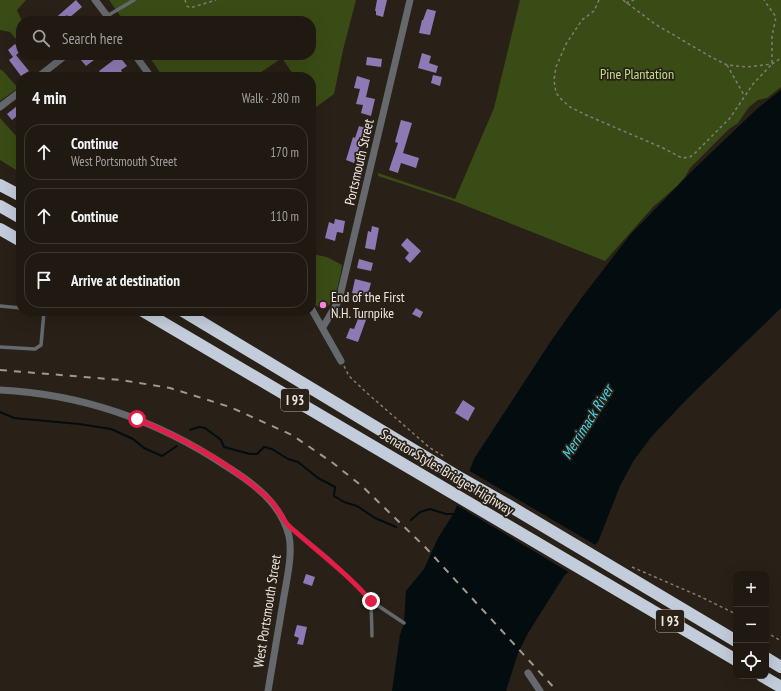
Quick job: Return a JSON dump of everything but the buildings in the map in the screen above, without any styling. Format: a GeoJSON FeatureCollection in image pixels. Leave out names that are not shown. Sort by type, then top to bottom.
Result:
{"type":"FeatureCollection","features":[{"type":"Feature","properties":{"kind":"highway"},"geometry":{"type":"LineString","coordinates":[[0,185],[16,193]]}},
{"type":"Feature","properties":{"kind":"highway"},"geometry":{"type":"LineString","coordinates":[[0,206],[16,215]]}},
{"type":"Feature","properties":{"kind":"highway"},"geometry":{"type":"LineString","coordinates":[[0,229],[16,238]]}},
{"type":"Feature","properties":{"kind":"highway","name":"Senator Styles Bridges Highway"},"geometry":{"type":"LineString","coordinates":[[152,316],[733,658]]}},
{"type":"Feature","properties":{"kind":"highway","name":"I 93"},"geometry":{"type":"LineString","coordinates":[[192,316],[455,475],[733,639]]}},
{"type":"Feature","properties":{"kind":"highway"},"geometry":{"type":"LineString","coordinates":[[198,316],[217,331]]}},
{"type":"Feature","properties":{"kind":"highway"},"geometry":{"type":"LineString","coordinates":[[769,660],[781,667]]}},
{"type":"Feature","properties":{"kind":"highway"},"geometry":{"type":"LineString","coordinates":[[767,679],[781,688]]}},
{"type":"Feature","properties":{"kind":"street"},"geometry":{"type":"LineString","coordinates":[[95,0],[108,16]]}},
{"type":"Feature","properties":{"kind":"street","name":"Portsmouth Street"},"geometry":{"type":"LineString","coordinates":[[323,327],[339,300],[410,0]]}},
{"type":"Feature","properties":{"kind":"street"},"geometry":{"type":"LineString","coordinates":[[44,72],[60,60]]}},
{"type":"Feature","properties":{"kind":"street"},"geometry":{"type":"LineString","coordinates":[[139,60],[147,72]]}},
{"type":"Feature","properties":{"kind":"street"},"geometry":{"type":"LineString","coordinates":[[0,107],[16,94]]}},
{"type":"Feature","properties":{"kind":"street"},"geometry":{"type":"LineString","coordinates":[[316,316],[342,361]]}},
{"type":"Feature","properties":{"kind":"street","name":"West Portsmouth Street"},"geometry":{"type":"LineString","coordinates":[[0,390],[49,395],[97,406],[137,419],[167,432],[211,456],[252,484],[270,500],[284,521],[289,537],[290,554],[268,691]]}},
{"type":"Feature","properties":{"kind":"street"},"geometry":{"type":"LineString","coordinates":[[528,673],[540,691]]}},
{"type":"Feature","properties":{"kind":"lane"},"geometry":{"type":"LineString","coordinates":[[114,16],[134,0]]}},
{"type":"Feature","properties":{"kind":"lane"},"geometry":{"type":"LineString","coordinates":[[0,306],[16,308]]}},
{"type":"Feature","properties":{"kind":"lane"},"geometry":{"type":"LineString","coordinates":[[0,347],[35,349],[40,347],[44,316]]}},
{"type":"Feature","properties":{"kind":"lane"},"geometry":{"type":"LineString","coordinates":[[284,521],[329,559],[371,601],[404,623]]}},
{"type":"Feature","properties":{"kind":"lane"},"geometry":{"type":"LineString","coordinates":[[371,601],[372,636]]}},
{"type":"Feature","properties":{"kind":"path"},"geometry":{"type":"LineString","coordinates":[[185,0],[190,8],[216,0]]}},
{"type":"Feature","properties":{"kind":"path"},"geometry":{"type":"LineString","coordinates":[[599,0],[594,11],[582,20],[566,44],[556,67],[554,80],[556,93],[570,107],[663,148],[682,158],[690,157],[695,153],[730,118],[753,84],[772,64],[781,58]]}},
{"type":"Feature","properties":{"kind":"path"},"geometry":{"type":"LineString","coordinates":[[623,0],[662,28],[727,65],[747,67],[772,64]]}},
{"type":"Feature","properties":{"kind":"path"},"geometry":{"type":"LineString","coordinates":[[626,3],[634,0]]}},
{"type":"Feature","properties":{"kind":"path"},"geometry":{"type":"LineString","coordinates":[[764,0],[776,17],[772,36],[772,64]]}},
{"type":"Feature","properties":{"kind":"path"},"geometry":{"type":"LineString","coordinates":[[727,65],[744,96]]}},
{"type":"Feature","properties":{"kind":"path"},"geometry":{"type":"LineString","coordinates":[[342,361],[349,376],[430,448],[448,460]]}},
{"type":"Feature","properties":{"kind":"path"},"geometry":{"type":"LineString","coordinates":[[631,567],[699,596],[733,613]]}},
{"type":"Feature","properties":{"kind":"path"},"geometry":{"type":"LineString","coordinates":[[769,634],[781,641]]}},
{"type":"Feature","properties":{"kind":"green space"},"geometry":{"type":"Polygon","coordinates":[[[0,0],[26,0],[17,10],[20,16],[16,16],[16,39],[10,32],[0,30],[0,0]]]}},
{"type":"Feature","properties":{"kind":"green space"},"geometry":{"type":"Polygon","coordinates":[[[109,0],[356,0],[343,50],[334,94],[316,107],[316,72],[292,72],[283,60],[316,60],[316,16],[120,16],[109,0]]]}},
{"type":"Feature","properties":{"kind":"green space","name":"Pine Plantation"},"geometry":{"type":"Polygon","coordinates":[[[520,0],[781,0],[781,87],[767,98],[758,100],[749,107],[738,123],[729,129],[690,168],[685,177],[677,186],[654,206],[605,261],[454,201],[378,176],[378,173],[455,199],[494,108],[520,0]]]}},
{"type":"Feature","properties":{"kind":"green space"},"geometry":{"type":"Polygon","coordinates":[[[151,60],[279,60],[261,72],[160,72],[151,60]]]}},
{"type":"Feature","properties":{"kind":"green space"},"geometry":{"type":"Polygon","coordinates":[[[0,69],[16,86],[16,89],[0,101],[0,69]]]}},
{"type":"Feature","properties":{"kind":"green space"},"geometry":{"type":"Polygon","coordinates":[[[0,118],[16,136],[16,170],[0,160],[0,118]]]}},
{"type":"Feature","properties":{"kind":"green space"},"geometry":{"type":"Polygon","coordinates":[[[316,255],[327,257],[342,265],[334,298],[325,308],[316,305],[316,255]]]}},
{"type":"Feature","properties":{"kind":"water","name":"Merrimack River"},"geometry":{"type":"Polygon","coordinates":[[[781,90],[781,308],[688,398],[652,436],[634,460],[620,486],[598,542],[564,576],[528,633],[518,653],[506,691],[392,691],[400,635],[404,623],[406,591],[424,569],[438,538],[454,513],[474,459],[551,341],[583,296],[630,235],[694,169],[759,107],[781,90]]]}},
{"type":"Feature","properties":{"kind":"pier"},"geometry":{"type":"Polygon","coordinates":[[[468,470],[597,546],[570,573],[455,504],[468,470]]]}},
{"type":"Feature","properties":{"kind":"waterway"},"geometry":{"type":"LineString","coordinates":[[0,412],[14,418],[79,424],[111,429],[133,439],[144,448],[162,456],[177,446]]}},
{"type":"Feature","properties":{"kind":"waterway"},"geometry":{"type":"LineString","coordinates":[[190,430],[199,427],[205,428],[221,440],[224,447],[250,454],[257,454],[264,447],[272,449],[288,459],[298,462],[318,478],[335,487],[334,496],[344,502],[357,506],[375,518],[396,527]]}},
{"type":"Feature","properties":{"kind":"waterway"},"geometry":{"type":"LineString","coordinates":[[411,520],[420,512],[430,509],[446,514],[455,514]]}},
{"type":"Feature","properties":{"kind":"railway"},"geometry":{"type":"LineString","coordinates":[[0,370],[121,380],[170,388],[230,407],[292,435],[333,463],[363,487],[426,548],[557,691]]}},
{"type":"Feature","properties":{"kind":"place","name":"End of the First N.H. Turnpike"},"geometry":{"type":"Point","coordinates":[323,305]}},
{"type":"Feature","properties":{"kind":"route"},"geometry":{"type":"LineString","coordinates":[[137,419],[167,432],[211,456],[252,484],[270,500],[284,521],[329,559],[371,601]]}}]}
